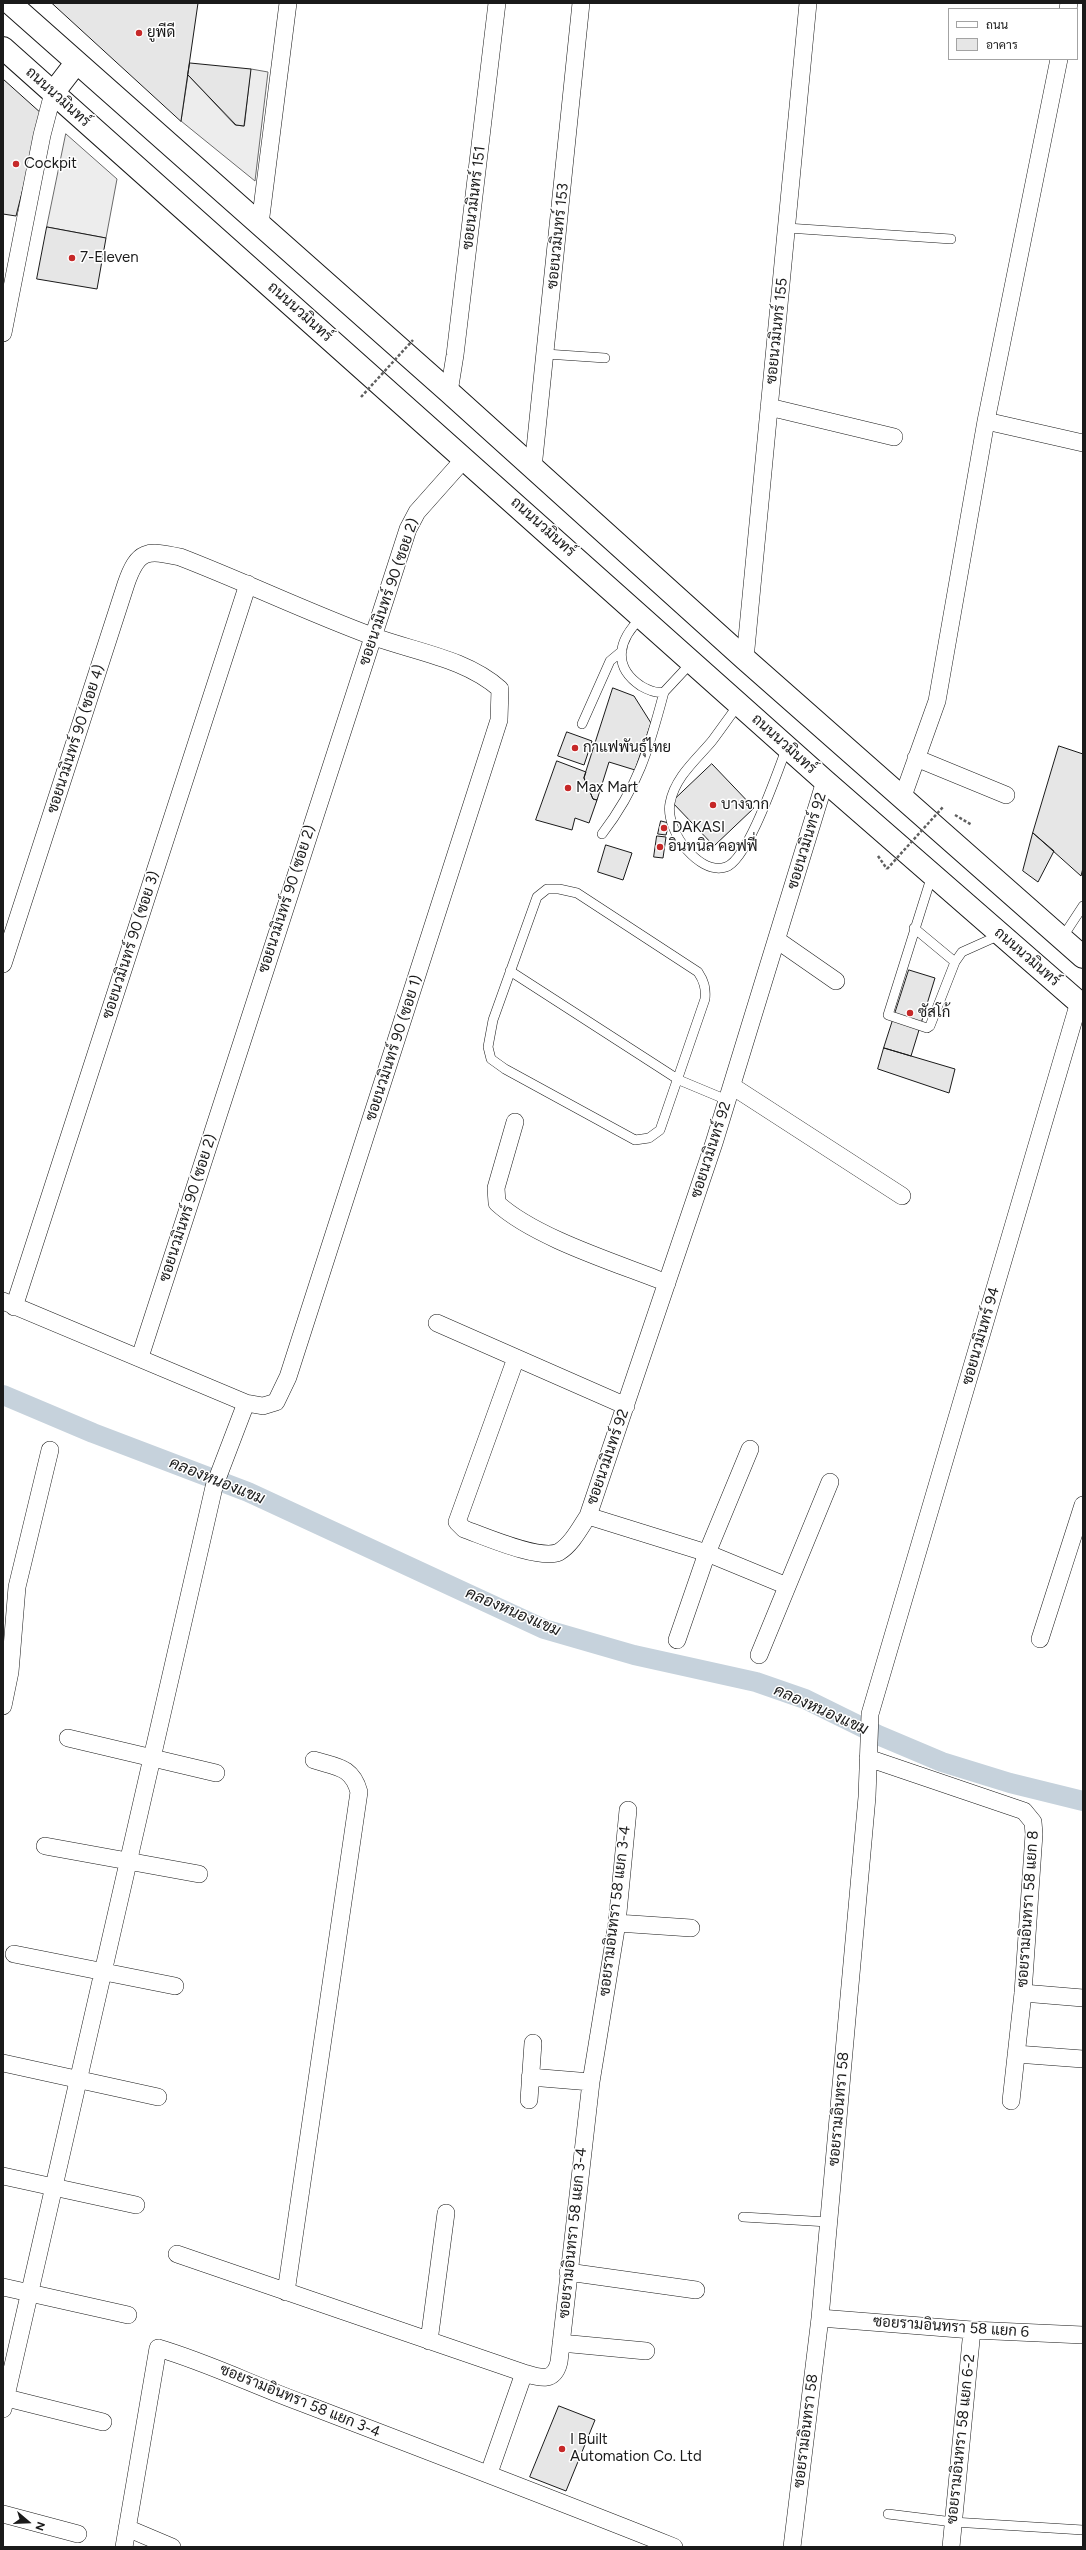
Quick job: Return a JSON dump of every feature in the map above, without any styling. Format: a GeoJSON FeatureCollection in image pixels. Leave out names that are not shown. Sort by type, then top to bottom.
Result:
{"type":"FeatureCollection","features":[{"type":"Feature","properties":{"kind":"main road"},"geometry":{"type":"LineString","coordinates":[[10,3],[449,392],[745,659],[1083,957]]}},
{"type":"Feature","properties":{"kind":"main road","name":"ถนนนวมินทร์"},"geometry":{"type":"LineString","coordinates":[[3,48],[465,458],[825,781],[1001,935],[1082,1002]]}},
{"type":"Feature","properties":{"kind":"main road"},"geometry":{"type":"LineString","coordinates":[[53,93],[76,63]]}},
{"type":"Feature","properties":{"kind":"street"},"geometry":{"type":"LineString","coordinates":[[260,224],[288,3]]}},
{"type":"Feature","properties":{"kind":"street","name":"ซอยนวมินทร์ 151"},"geometry":{"type":"LineString","coordinates":[[449,392],[456,355],[497,3]]}},
{"type":"Feature","properties":{"kind":"street","name":"ซอยนวมินทร์ 153"},"geometry":{"type":"LineString","coordinates":[[533,468],[546,354],[581,3]]}},
{"type":"Feature","properties":{"kind":"street","name":"ซอยนวมินทร์ 155"},"geometry":{"type":"LineString","coordinates":[[745,659],[808,3]]}},
{"type":"Feature","properties":{"kind":"street"},"geometry":{"type":"LineString","coordinates":[[902,798],[937,701],[986,421],[1059,60]]}},
{"type":"Feature","properties":{"kind":"street"},"geometry":{"type":"LineString","coordinates":[[3,333],[42,135],[53,93]]}},
{"type":"Feature","properties":{"kind":"street"},"geometry":{"type":"LineString","coordinates":[[769,407],[894,437]]}},
{"type":"Feature","properties":{"kind":"street"},"geometry":{"type":"LineString","coordinates":[[986,421],[1083,443]]}},
{"type":"Feature","properties":{"kind":"street","name":"ซอยนวมินทร์ 90 (ซอย 2)"},"geometry":{"type":"LineString","coordinates":[[140,1357],[372,636],[408,529],[417,512],[465,458]]}},
{"type":"Feature","properties":{"kind":"street","name":"ซอยนวมินทร์ 90 (ซอย 4)"},"geometry":{"type":"LineString","coordinates":[[3,964],[132,566],[143,554],[154,551],[180,557],[372,636]]}},
{"type":"Feature","properties":{"kind":"street","name":"ซอยนวมินทร์ 90 (ซอย 3)"},"geometry":{"type":"LineString","coordinates":[[9,1304],[248,584]]}},
{"type":"Feature","properties":{"kind":"street","name":"ซอยนวมินทร์ 90 (ซอย 1)"},"geometry":{"type":"LineString","coordinates":[[9,1304],[140,1357],[246,1403],[263,1406],[276,1402],[288,1377],[499,720],[500,689],[485,675],[462,665],[372,636]]}},
{"type":"Feature","properties":{"kind":"street"},"geometry":{"type":"LineString","coordinates":[[916,758],[1006,796]]}},
{"type":"Feature","properties":{"kind":"street","name":"ซอยนวมินทร์ 92"},"geometry":{"type":"LineString","coordinates":[[516,1358],[457,1522],[464,1529],[542,1555],[558,1552],[574,1538],[588,1516],[730,1093],[825,781]]}},
{"type":"Feature","properties":{"kind":"street"},"geometry":{"type":"LineString","coordinates":[[777,940],[836,981]]}},
{"type":"Feature","properties":{"kind":"street","name":"ซอยนวมินทร์ 94"},"geometry":{"type":"LineString","coordinates":[[883,1671],[1082,1002]]}},
{"type":"Feature","properties":{"kind":"street"},"geometry":{"type":"LineString","coordinates":[[730,1093],[902,1196]]}},
{"type":"Feature","properties":{"kind":"street"},"geometry":{"type":"LineString","coordinates":[[515,1122],[496,1188],[497,1203],[512,1217],[551,1236],[667,1283]]}},
{"type":"Feature","properties":{"kind":"street"},"geometry":{"type":"LineString","coordinates":[[437,1323],[626,1406]]}},
{"type":"Feature","properties":{"kind":"street"},"geometry":{"type":"LineString","coordinates":[[103,2422],[4,2401],[214,1487],[246,1403]]}},
{"type":"Feature","properties":{"kind":"street"},"geometry":{"type":"LineString","coordinates":[[3,1706],[10,1672],[17,1587],[50,1450]]}},
{"type":"Feature","properties":{"kind":"street"},"geometry":{"type":"LineString","coordinates":[[677,1640],[707,1553],[750,1450]]}},
{"type":"Feature","properties":{"kind":"street"},"geometry":{"type":"LineString","coordinates":[[759,1655],[830,1482]]}},
{"type":"Feature","properties":{"kind":"street"},"geometry":{"type":"LineString","coordinates":[[1040,1638],[1083,1505]]}},
{"type":"Feature","properties":{"kind":"street","name":"ซอยนวมินทร์ 92"},"geometry":{"type":"LineString","coordinates":[[588,1516],[707,1553],[787,1586]]}},
{"type":"Feature","properties":{"kind":"street","name":"ซอยรามอินทรา 58"},"geometry":{"type":"LineString","coordinates":[[792,2547],[820,2318],[867,1797],[870,1714],[883,1671]]}},
{"type":"Feature","properties":{"kind":"street"},"geometry":{"type":"LineString","coordinates":[[68,1738],[216,1773]]}},
{"type":"Feature","properties":{"kind":"street","name":"ซอยรามอินทรา 58 แยก 8"},"geometry":{"type":"LineString","coordinates":[[868,1754],[1024,1811],[1033,1822],[1034,1834],[1022,1993],[1011,2101]]}},
{"type":"Feature","properties":{"kind":"street"},"geometry":{"type":"LineString","coordinates":[[286,2292],[359,1792],[355,1778],[346,1770],[314,1760]]}},
{"type":"Feature","properties":{"kind":"street","name":"ซอยรามอินทรา 58 แยก 3-4"},"geometry":{"type":"LineString","coordinates":[[178,2254],[524,2373],[545,2379],[551,2377],[558,2367],[591,2082],[617,1923],[628,1810]]}},
{"type":"Feature","properties":{"kind":"street"},"geometry":{"type":"LineString","coordinates":[[45,1846],[129,1860],[199,1874]]}},
{"type":"Feature","properties":{"kind":"street"},"geometry":{"type":"LineString","coordinates":[[617,1923],[691,1928]]}},
{"type":"Feature","properties":{"kind":"street"},"geometry":{"type":"LineString","coordinates":[[14,1954],[175,1986]]}},
{"type":"Feature","properties":{"kind":"street"},"geometry":{"type":"LineString","coordinates":[[1022,1993],[1083,1998]]}},
{"type":"Feature","properties":{"kind":"street"},"geometry":{"type":"LineString","coordinates":[[529,2100],[533,2043]]}},
{"type":"Feature","properties":{"kind":"street"},"geometry":{"type":"LineString","coordinates":[[1016,2054],[1083,2059]]}},
{"type":"Feature","properties":{"kind":"street"},"geometry":{"type":"LineString","coordinates":[[3,2063],[158,2097]]}},
{"type":"Feature","properties":{"kind":"street"},"geometry":{"type":"LineString","coordinates":[[530,2077],[591,2082]]}},
{"type":"Feature","properties":{"kind":"street"},"geometry":{"type":"LineString","coordinates":[[3,2176],[136,2205]]}},
{"type":"Feature","properties":{"kind":"street"},"geometry":{"type":"LineString","coordinates":[[429,2341],[446,2213]]}},
{"type":"Feature","properties":{"kind":"street"},"geometry":{"type":"LineString","coordinates":[[568,2272],[696,2290]]}},
{"type":"Feature","properties":{"kind":"street"},"geometry":{"type":"LineString","coordinates":[[3,2286],[128,2315]]}},
{"type":"Feature","properties":{"kind":"street","name":"ซอยรามอินทรา 58 แยก 6"},"geometry":{"type":"LineString","coordinates":[[820,2318],[972,2330],[1083,2335]]}},
{"type":"Feature","properties":{"kind":"street","name":"ซอยรามอินทรา 58 แยก 6-2"},"geometry":{"type":"LineString","coordinates":[[951,2547],[972,2330]]}},
{"type":"Feature","properties":{"kind":"street"},"geometry":{"type":"LineString","coordinates":[[561,2343],[646,2351]]}},
{"type":"Feature","properties":{"kind":"street","name":"ซอยรามอินทรา 58 แยก 3-4"},"geometry":{"type":"LineString","coordinates":[[124,2547],[158,2348],[196,2359],[291,2399],[489,2473],[674,2547]]}},
{"type":"Feature","properties":{"kind":"street"},"geometry":{"type":"LineString","coordinates":[[489,2473],[524,2373]]}},
{"type":"Feature","properties":{"kind":"street"},"geometry":{"type":"LineString","coordinates":[[3,2514],[78,2534]]}},
{"type":"Feature","properties":{"kind":"street"},"geometry":{"type":"LineString","coordinates":[[127,2528],[172,2547]]}},
{"type":"Feature","properties":{"kind":"lane"},"geometry":{"type":"LineString","coordinates":[[787,228],[951,240]]}},
{"type":"Feature","properties":{"kind":"lane"},"geometry":{"type":"LineString","coordinates":[[546,354],[605,358]]}},
{"type":"Feature","properties":{"kind":"lane"},"geometry":{"type":"LineString","coordinates":[[642,617],[627,634],[622,651],[624,668],[631,679],[648,690],[658,694],[664,692],[692,662]]}},
{"type":"Feature","properties":{"kind":"lane"},"geometry":{"type":"LineString","coordinates":[[582,724],[610,661],[622,651]]}},
{"type":"Feature","properties":{"kind":"lane"},"geometry":{"type":"LineString","coordinates":[[602,834],[623,807],[636,782],[654,733],[664,692]]}},
{"type":"Feature","properties":{"kind":"lane"},"geometry":{"type":"LineString","coordinates":[[739,704],[677,784],[670,804],[671,815],[679,841],[689,852],[705,865],[717,868],[727,867],[736,860],[747,846],[787,747]]}},
{"type":"Feature","properties":{"kind":"lane"},"geometry":{"type":"LineString","coordinates":[[932,875],[914,928],[888,1015],[927,1028],[930,1026],[955,962],[962,952],[1001,935]]}},
{"type":"Feature","properties":{"kind":"lane"},"geometry":{"type":"LineString","coordinates":[[547,889],[559,889],[583,897],[698,972],[702,978],[706,992],[705,999],[679,1080],[660,1130],[649,1138],[635,1140],[505,1069],[490,1059],[488,1047],[493,1020],[537,896],[547,889]]}},
{"type":"Feature","properties":{"kind":"lane"},"geometry":{"type":"LineString","coordinates":[[1062,939],[1083,906]]}},
{"type":"Feature","properties":{"kind":"lane"},"geometry":{"type":"LineString","coordinates":[[914,928],[955,962]]}},
{"type":"Feature","properties":{"kind":"lane"},"geometry":{"type":"LineString","coordinates":[[510,971],[679,1080],[730,1093]]}},
{"type":"Feature","properties":{"kind":"lane"},"geometry":{"type":"LineString","coordinates":[[744,2217],[828,2222]]}},
{"type":"Feature","properties":{"kind":"lane"},"geometry":{"type":"LineString","coordinates":[[888,2514],[953,2522],[1083,2530]]}},
{"type":"Feature","properties":{"kind":"path"},"geometry":{"type":"LineString","coordinates":[[361,397],[413,340]]}},
{"type":"Feature","properties":{"kind":"path"},"geometry":{"type":"LineString","coordinates":[[887,869],[943,807]]}},
{"type":"Feature","properties":{"kind":"shaded area"},"geometry":{"type":"Polygon","coordinates":[[[251,69],[268,72],[255,181],[181,121],[188,75],[235,125],[244,126],[251,69]]]}},
{"type":"Feature","properties":{"kind":"shaded area"},"geometry":{"type":"Polygon","coordinates":[[[66,134],[117,179],[106,238],[47,227],[66,134]]]}},
{"type":"Feature","properties":{"kind":"building","name":"ยูพีดี"},"geometry":{"type":"Polygon","coordinates":[[[52,3],[198,3],[181,121],[52,3]]]}},
{"type":"Feature","properties":{"kind":"building"},"geometry":{"type":"Polygon","coordinates":[[[190,63],[251,69],[244,126],[236,125],[188,75],[190,63]]]}},
{"type":"Feature","properties":{"kind":"building","name":"Cockpit"},"geometry":{"type":"Polygon","coordinates":[[[3,79],[42,114],[16,216],[3,214],[3,79]]]}},
{"type":"Feature","properties":{"kind":"building","name":"7-Eleven"},"geometry":{"type":"Polygon","coordinates":[[[47,227],[106,238],[97,289],[37,279],[47,227]]]}},
{"type":"Feature","properties":{"kind":"building"},"geometry":{"type":"Polygon","coordinates":[[[613,688],[634,696],[651,723],[635,770],[609,762],[597,800],[593,799],[584,778],[613,688]]]}},
{"type":"Feature","properties":{"kind":"building","name":"กาแฟพันธุ์ไทย"},"geometry":{"type":"Polygon","coordinates":[[[567,732],[592,741],[584,765],[558,756],[567,732]]]}},
{"type":"Feature","properties":{"kind":"building"},"geometry":{"type":"Polygon","coordinates":[[[1059,746],[1083,754],[1083,868],[1081,876],[1033,833],[1059,746]]]}},
{"type":"Feature","properties":{"kind":"building","name":"Max Mart"},"geometry":{"type":"Polygon","coordinates":[[[557,761],[586,772],[584,778],[593,799],[597,800],[589,823],[575,818],[572,830],[536,820],[557,761]]]}},
{"type":"Feature","properties":{"kind":"building","name":"บางจาก"},"geometry":{"type":"Polygon","coordinates":[[[712,764],[754,808],[714,846],[672,802],[712,764]]]}},
{"type":"Feature","properties":{"kind":"building","name":"DAKASI"},"geometry":{"type":"Polygon","coordinates":[[[661,821],[669,823],[666,835],[658,834],[661,821]]]}},
{"type":"Feature","properties":{"kind":"building"},"geometry":{"type":"Polygon","coordinates":[[[1033,833],[1054,851],[1038,882],[1023,871],[1033,833]]]}},
{"type":"Feature","properties":{"kind":"building","name":"อินทนิล คอฟฟี่"},"geometry":{"type":"Polygon","coordinates":[[[657,836],[666,837],[663,858],[654,857],[657,836]]]}},
{"type":"Feature","properties":{"kind":"building"},"geometry":{"type":"Polygon","coordinates":[[[606,845],[632,853],[623,880],[598,872],[606,845]]]}},
{"type":"Feature","properties":{"kind":"building","name":"ซัสโก้"},"geometry":{"type":"Polygon","coordinates":[[[909,970],[935,978],[911,1056],[884,1048],[909,970]]]}},
{"type":"Feature","properties":{"kind":"building"},"geometry":{"type":"Polygon","coordinates":[[[884,1048],[955,1069],[949,1093],[878,1069],[884,1048]]]}},
{"type":"Feature","properties":{"kind":"building","name":"I Built Automation Co. Ltd"},"geometry":{"type":"Polygon","coordinates":[[[559,2406],[595,2420],[566,2491],[530,2477],[559,2406]]]}},
{"type":"Feature","properties":{"kind":"waterway","name":"คลองหนองแขม"},"geometry":{"type":"LineString","coordinates":[[3,1395],[93,1433],[248,1492],[544,1629],[634,1655],[756,1682],[805,1699],[878,1735],[942,1762],[1010,1783],[1083,1801]]}},
{"type":"Feature","properties":{"kind":"place","name":"ยูพีดี"},"geometry":{"type":"Point","coordinates":[139,33]}},
{"type":"Feature","properties":{"kind":"place","name":"Cockpit"},"geometry":{"type":"Point","coordinates":[16,164]}},
{"type":"Feature","properties":{"kind":"place","name":"7-Eleven"},"geometry":{"type":"Point","coordinates":[72,258]}},
{"type":"Feature","properties":{"kind":"place","name":"กาแฟพันธุ์ไทย"},"geometry":{"type":"Point","coordinates":[575,748]}},
{"type":"Feature","properties":{"kind":"place","name":"Max Mart"},"geometry":{"type":"Point","coordinates":[568,788]}},
{"type":"Feature","properties":{"kind":"place","name":"บางจาก"},"geometry":{"type":"Point","coordinates":[713,805]}},
{"type":"Feature","properties":{"kind":"place","name":"DAKASI"},"geometry":{"type":"Point","coordinates":[664,828]}},
{"type":"Feature","properties":{"kind":"place","name":"อินทนิล คอฟฟี่"},"geometry":{"type":"Point","coordinates":[660,847]}},
{"type":"Feature","properties":{"kind":"place","name":"ซัสโก้"},"geometry":{"type":"Point","coordinates":[910,1013]}},
{"type":"Feature","properties":{"kind":"place","name":"I Built Automation Co. Ltd"},"geometry":{"type":"Point","coordinates":[562,2449]}}]}
